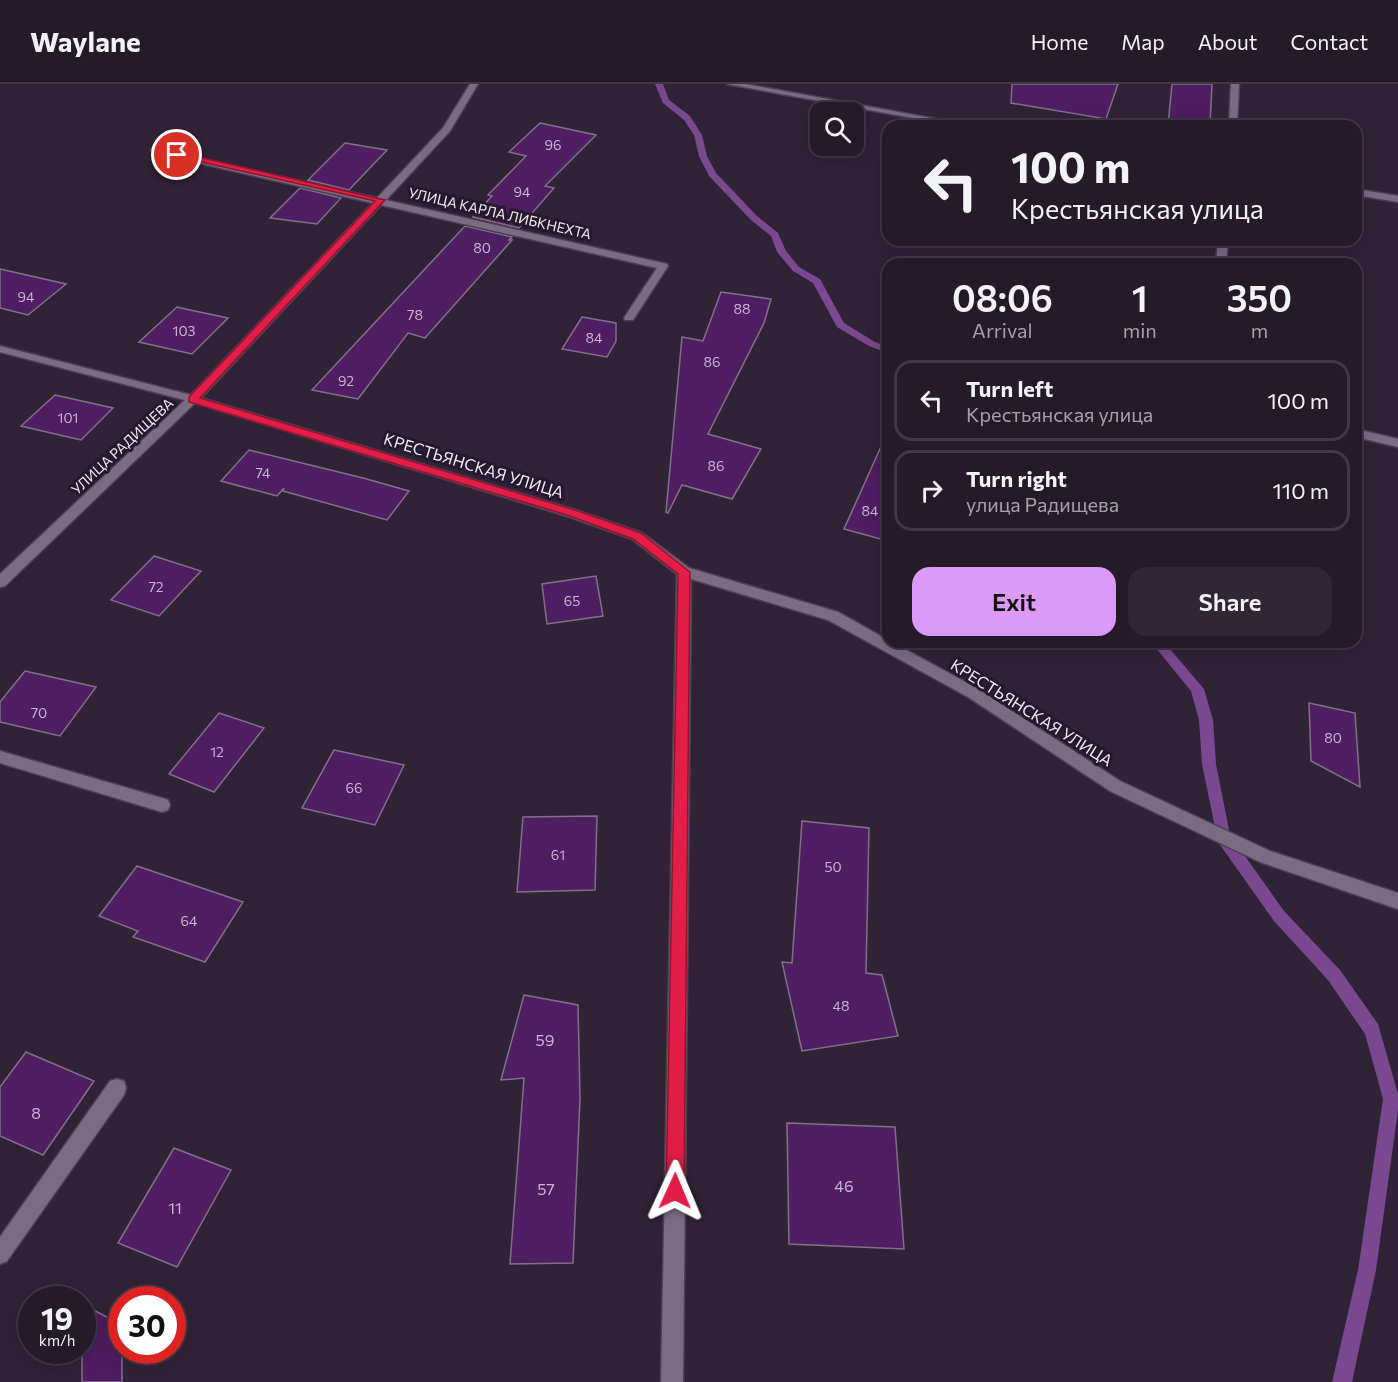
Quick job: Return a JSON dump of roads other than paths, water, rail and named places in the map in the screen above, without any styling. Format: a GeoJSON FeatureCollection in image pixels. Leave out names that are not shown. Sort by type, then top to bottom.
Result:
{"type":"FeatureCollection","features":[{"type":"Feature","properties":{"kind":"street","name":"УЛИЦА РАДИЩЕВА"},"geometry":{"type":"LineString","coordinates":[[0,582],[193,399],[447,129],[474,84]]}},
{"type":"Feature","properties":{"kind":"street"},"geometry":{"type":"LineString","coordinates":[[733,84],[937,120]]}},
{"type":"Feature","properties":{"kind":"street"},"geometry":{"type":"LineString","coordinates":[[1233,120],[1235,84]]}},
{"type":"Feature","properties":{"kind":"street","name":"УЛИЦА КАРЛА ЛИБКНЕХТА"},"geometry":{"type":"LineString","coordinates":[[155,150],[663,266],[629,318]]}},
{"type":"Feature","properties":{"kind":"street"},"geometry":{"type":"LineString","coordinates":[[1362,193],[1398,199]]}},
{"type":"Feature","properties":{"kind":"street","name":"КРЕСТЬЯНСКАЯ УЛИЦА"},"geometry":{"type":"LineString","coordinates":[[0,349],[193,399],[571,513],[637,536],[684,572],[833,616],[882,643]]}},
{"type":"Feature","properties":{"kind":"street"},"geometry":{"type":"LineString","coordinates":[[1362,434],[1398,443]]}},
{"type":"Feature","properties":{"kind":"street"},"geometry":{"type":"LineString","coordinates":[[672,1382],[684,572]]}},
{"type":"Feature","properties":{"kind":"street","name":"КРЕСТЬЯНСКАЯ УЛИЦА"},"geometry":{"type":"LineString","coordinates":[[891,648],[973,693],[1115,786],[1266,857],[1398,901]]}},
{"type":"Feature","properties":{"kind":"street"},"geometry":{"type":"LineString","coordinates":[[0,757],[162,805]]}},
{"type":"Feature","properties":{"kind":"street"},"geometry":{"type":"LineString","coordinates":[[0,1254],[117,1088]]}},
{"type":"Feature","properties":{"kind":"waterway"},"geometry":{"type":"LineString","coordinates":[[659,84],[666,101],[687,118],[698,135],[703,156],[712,174],[754,218],[775,235],[782,252],[796,269],[817,281],[840,325],[882,348]]}},
{"type":"Feature","properties":{"kind":"waterway"},"geometry":{"type":"LineString","coordinates":[[1162,648],[1197,689],[1206,720],[1209,764],[1223,837],[1279,916],[1334,975],[1372,1030],[1391,1099],[1367,1270],[1342,1382]]}}]}
